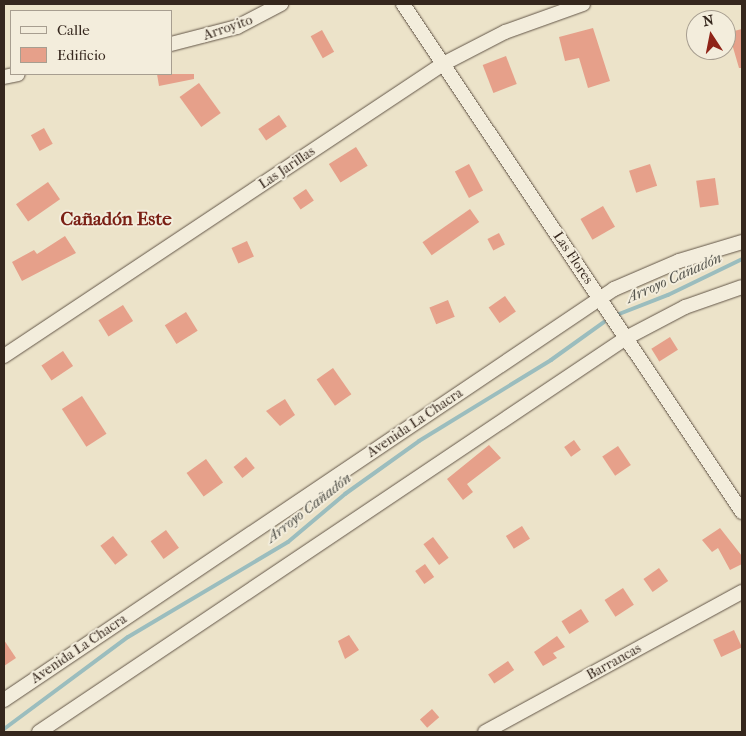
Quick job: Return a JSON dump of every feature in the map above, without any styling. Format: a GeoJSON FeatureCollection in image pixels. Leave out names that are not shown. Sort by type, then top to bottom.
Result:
{"type":"FeatureCollection","features":[{"type":"Feature","properties":{"kind":"street","name":"Arroyito"},"geometry":{"type":"LineString","coordinates":[[172,44],[237,27],[281,4]]}},
{"type":"Feature","properties":{"kind":"street","name":"Las Flores"},"geometry":{"type":"LineString","coordinates":[[403,4],[742,512]]}},
{"type":"Feature","properties":{"kind":"street","name":"Las Jarillas"},"geometry":{"type":"LineString","coordinates":[[4,356],[443,64],[505,32],[583,4]]}},
{"type":"Feature","properties":{"kind":"street","name":"Avenida La Chacra"},"geometry":{"type":"LineString","coordinates":[[4,700],[600,298],[655,270],[742,242]]}},
{"type":"Feature","properties":{"kind":"street"},"geometry":{"type":"LineString","coordinates":[[40,732],[626,338],[685,307],[742,287]]}},
{"type":"Feature","properties":{"kind":"street","name":"Barrancas"},"geometry":{"type":"LineString","coordinates":[[485,732],[742,592]]}},
{"type":"Feature","properties":{"kind":"building"},"geometry":{"type":"Polygon","coordinates":[[[593,28],[610,81],[588,88],[579,58],[565,61],[559,37],[593,28]]]}},
{"type":"Feature","properties":{"kind":"building"},"geometry":{"type":"Polygon","coordinates":[[[742,29],[742,68],[739,68],[736,58],[736,30],[742,29]]]}},
{"type":"Feature","properties":{"kind":"building"},"geometry":{"type":"Polygon","coordinates":[[[322,30],[334,52],[323,58],[311,36],[322,30]]]}},
{"type":"Feature","properties":{"kind":"building"},"geometry":{"type":"Polygon","coordinates":[[[506,56],[517,84],[493,93],[483,65],[506,56]]]}},
{"type":"Feature","properties":{"kind":"building"},"geometry":{"type":"Polygon","coordinates":[[[194,74],[194,79],[159,86],[157,75],[194,74]]]}},
{"type":"Feature","properties":{"kind":"building"},"geometry":{"type":"Polygon","coordinates":[[[199,83],[221,113],[201,127],[180,97],[199,83]]]}},
{"type":"Feature","properties":{"kind":"building"},"geometry":{"type":"Polygon","coordinates":[[[279,115],[287,127],[266,141],[258,129],[279,115]]]}},
{"type":"Feature","properties":{"kind":"building"},"geometry":{"type":"Polygon","coordinates":[[[44,128],[53,144],[40,151],[31,135],[44,128]]]}},
{"type":"Feature","properties":{"kind":"building"},"geometry":{"type":"Polygon","coordinates":[[[356,147],[368,166],[341,183],[329,164],[356,147]]]}},
{"type":"Feature","properties":{"kind":"building"},"geometry":{"type":"Polygon","coordinates":[[[469,164],[483,190],[469,198],[455,172],[469,164]]]}},
{"type":"Feature","properties":{"kind":"building"},"geometry":{"type":"Polygon","coordinates":[[[650,164],[657,186],[636,193],[629,171],[650,164]]]}},
{"type":"Feature","properties":{"kind":"building"},"geometry":{"type":"Polygon","coordinates":[[[715,178],[719,205],[700,207],[696,181],[715,178]]]}},
{"type":"Feature","properties":{"kind":"building"},"geometry":{"type":"Polygon","coordinates":[[[48,182],[60,199],[28,222],[16,204],[48,182]]]}},
{"type":"Feature","properties":{"kind":"building"},"geometry":{"type":"Polygon","coordinates":[[[306,189],[314,201],[301,210],[293,198],[306,189]]]}},
{"type":"Feature","properties":{"kind":"building"},"geometry":{"type":"Polygon","coordinates":[[[603,206],[615,227],[592,240],[580,219],[603,206]]]}},
{"type":"Feature","properties":{"kind":"building"},"geometry":{"type":"Polygon","coordinates":[[[470,209],[479,222],[432,255],[422,242],[470,209]]]}},
{"type":"Feature","properties":{"kind":"building"},"geometry":{"type":"Polygon","coordinates":[[[499,233],[505,245],[493,250],[487,239],[499,233]]]}},
{"type":"Feature","properties":{"kind":"building"},"geometry":{"type":"Polygon","coordinates":[[[65,236],[76,253],[22,281],[12,262],[34,250],[37,254],[65,236]]]}},
{"type":"Feature","properties":{"kind":"building"},"geometry":{"type":"Polygon","coordinates":[[[247,241],[254,257],[238,263],[231,248],[247,241]]]}},
{"type":"Feature","properties":{"kind":"building"},"geometry":{"type":"Polygon","coordinates":[[[505,296],[516,312],[500,323],[489,307],[505,296]]]}},
{"type":"Feature","properties":{"kind":"building"},"geometry":{"type":"Polygon","coordinates":[[[448,300],[455,317],[436,324],[429,307],[448,300]]]}},
{"type":"Feature","properties":{"kind":"building"},"geometry":{"type":"Polygon","coordinates":[[[123,305],[133,321],[108,336],[98,320],[123,305]]]}},
{"type":"Feature","properties":{"kind":"building"},"geometry":{"type":"Polygon","coordinates":[[[186,312],[198,331],[176,344],[165,325],[186,312]]]}},
{"type":"Feature","properties":{"kind":"building"},"geometry":{"type":"Polygon","coordinates":[[[670,337],[678,350],[659,361],[651,349],[670,337]]]}},
{"type":"Feature","properties":{"kind":"building"},"geometry":{"type":"Polygon","coordinates":[[[63,351],[73,366],[52,380],[41,366],[63,351]]]}},
{"type":"Feature","properties":{"kind":"building"},"geometry":{"type":"Polygon","coordinates":[[[333,368],[351,394],[335,406],[317,379],[333,368]]]}},
{"type":"Feature","properties":{"kind":"building"},"geometry":{"type":"Polygon","coordinates":[[[82,396],[107,434],[86,447],[62,409],[82,396]]]}},
{"type":"Feature","properties":{"kind":"building"},"geometry":{"type":"Polygon","coordinates":[[[285,399],[295,415],[280,426],[266,411],[285,399]]]}},
{"type":"Feature","properties":{"kind":"building"},"geometry":{"type":"Polygon","coordinates":[[[574,440],[581,450],[571,457],[564,447],[574,440]]]}},
{"type":"Feature","properties":{"kind":"building"},"geometry":{"type":"Polygon","coordinates":[[[489,445],[501,458],[467,484],[473,492],[463,500],[447,479],[489,445]]]}},
{"type":"Feature","properties":{"kind":"building"},"geometry":{"type":"Polygon","coordinates":[[[618,446],[631,465],[615,476],[602,457],[618,446]]]}},
{"type":"Feature","properties":{"kind":"building"},"geometry":{"type":"Polygon","coordinates":[[[246,457],[255,468],[242,478],[234,467],[246,457]]]}},
{"type":"Feature","properties":{"kind":"building"},"geometry":{"type":"Polygon","coordinates":[[[206,459],[223,482],[204,497],[187,473],[206,459]]]}},
{"type":"Feature","properties":{"kind":"building"},"geometry":{"type":"Polygon","coordinates":[[[522,526],[530,539],[514,549],[506,536],[522,526]]]}},
{"type":"Feature","properties":{"kind":"building"},"geometry":{"type":"Polygon","coordinates":[[[720,528],[742,556],[742,564],[730,570],[718,548],[712,552],[702,540],[720,528]]]}},
{"type":"Feature","properties":{"kind":"building"},"geometry":{"type":"Polygon","coordinates":[[[166,530],[179,548],[164,559],[151,541],[166,530]]]}},
{"type":"Feature","properties":{"kind":"building"},"geometry":{"type":"Polygon","coordinates":[[[113,536],[128,555],[115,565],[100,546],[113,536]]]}},
{"type":"Feature","properties":{"kind":"building"},"geometry":{"type":"Polygon","coordinates":[[[433,537],[449,558],[439,565],[423,544],[433,537]]]}},
{"type":"Feature","properties":{"kind":"building"},"geometry":{"type":"Polygon","coordinates":[[[425,564],[434,577],[424,584],[415,571],[425,564]]]}},
{"type":"Feature","properties":{"kind":"building"},"geometry":{"type":"Polygon","coordinates":[[[659,568],[668,581],[653,592],[643,579],[659,568]]]}},
{"type":"Feature","properties":{"kind":"building"},"geometry":{"type":"Polygon","coordinates":[[[623,588],[634,605],[615,617],[605,600],[623,588]]]}},
{"type":"Feature","properties":{"kind":"building"},"geometry":{"type":"Polygon","coordinates":[[[581,609],[589,622],[569,634],[561,621],[581,609]]]}},
{"type":"Feature","properties":{"kind":"building"},"geometry":{"type":"Polygon","coordinates":[[[734,630],[742,647],[721,657],[713,640],[734,630]]]}},
{"type":"Feature","properties":{"kind":"building"},"geometry":{"type":"Polygon","coordinates":[[[349,635],[359,650],[345,659],[338,641],[349,635]]]}},
{"type":"Feature","properties":{"kind":"building"},"geometry":{"type":"Polygon","coordinates":[[[557,636],[565,647],[553,653],[557,658],[543,666],[534,652],[557,636]]]}},
{"type":"Feature","properties":{"kind":"building"},"geometry":{"type":"Polygon","coordinates":[[[4,640],[16,658],[4,666],[4,640]]]}},
{"type":"Feature","properties":{"kind":"building"},"geometry":{"type":"Polygon","coordinates":[[[508,661],[514,670],[494,684],[488,674],[508,661]]]}},
{"type":"Feature","properties":{"kind":"building"},"geometry":{"type":"Polygon","coordinates":[[[432,709],[439,717],[427,728],[420,719],[432,709]]]}},
{"type":"Feature","properties":{"kind":"waterway","name":"Arroyo Cañadón"},"geometry":{"type":"LineString","coordinates":[[614,316],[668,295],[742,259]]}},
{"type":"Feature","properties":{"kind":"waterway","name":"Arroyo Cañadón"},"geometry":{"type":"LineString","coordinates":[[4,729],[128,637],[288,542],[345,494],[419,441],[551,360],[604,322]]}},
{"type":"Feature","properties":{"kind":"district","name":"Cañadón Este"},"geometry":{"type":"Point","coordinates":[116,220]}}]}
